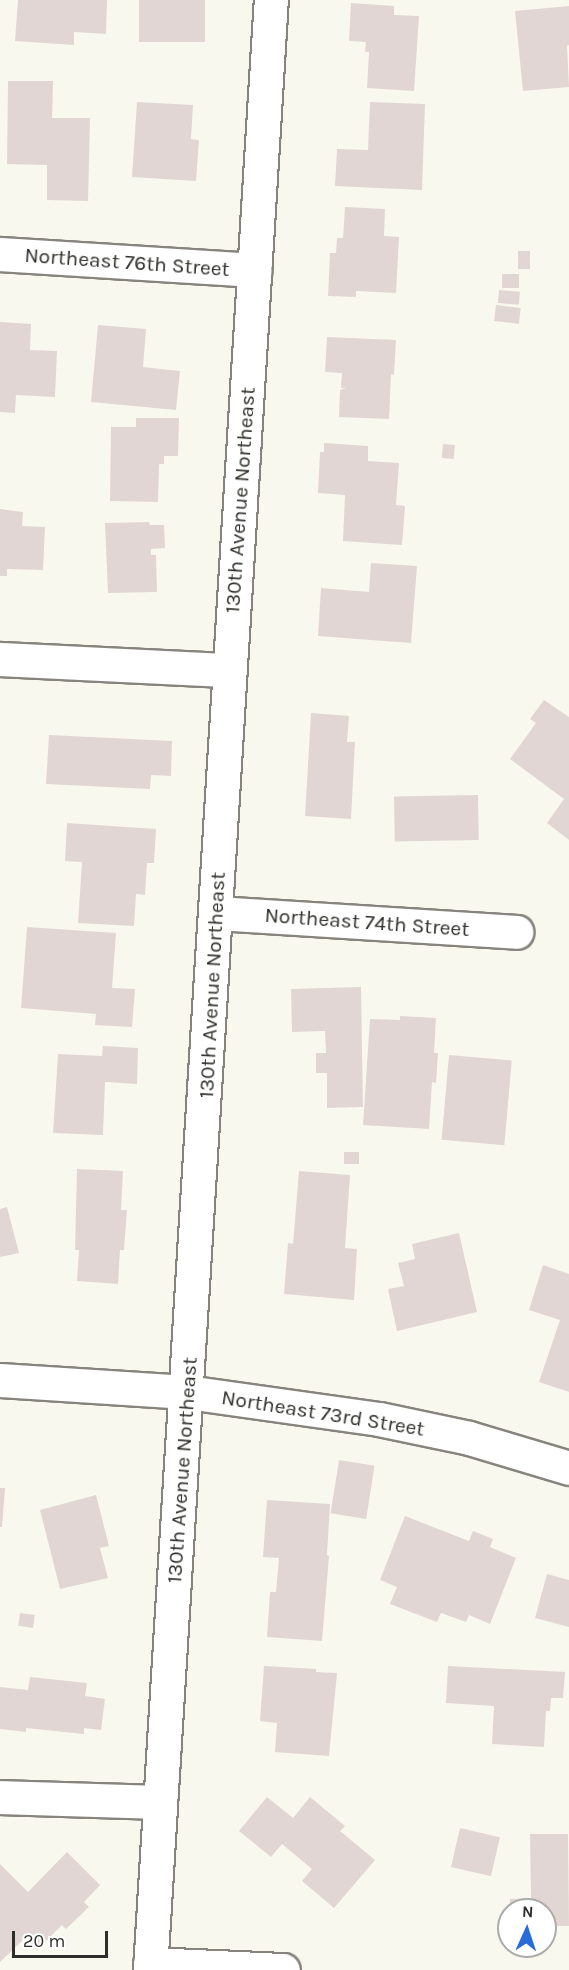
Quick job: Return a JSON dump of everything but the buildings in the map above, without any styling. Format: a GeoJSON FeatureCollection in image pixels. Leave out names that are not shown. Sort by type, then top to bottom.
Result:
{"type":"FeatureCollection","features":[{"type":"Feature","properties":{"kind":"street","name":"130th Avenue Northeast"},"geometry":{"type":"LineString","coordinates":[[150,1967],[272,0]]}},
{"type":"Feature","properties":{"kind":"street","name":"Northeast 76th Street"},"geometry":{"type":"LineString","coordinates":[[0,254],[254,270]]}},
{"type":"Feature","properties":{"kind":"street"},"geometry":{"type":"LineString","coordinates":[[0,659],[229,670]]}},
{"type":"Feature","properties":{"kind":"street","name":"Northeast 74th Street"},"geometry":{"type":"LineString","coordinates":[[217,913],[516,932]]}},
{"type":"Feature","properties":{"kind":"street","name":"Northeast 73rd Street"},"geometry":{"type":"LineString","coordinates":[[0,1380],[187,1392],[379,1419],[469,1438],[569,1468]]}},
{"type":"Feature","properties":{"kind":"street"},"geometry":{"type":"LineString","coordinates":[[0,1797],[160,1802]]}},
{"type":"Feature","properties":{"kind":"street"},"geometry":{"type":"LineString","coordinates":[[150,1967],[283,1970]]}}]}
